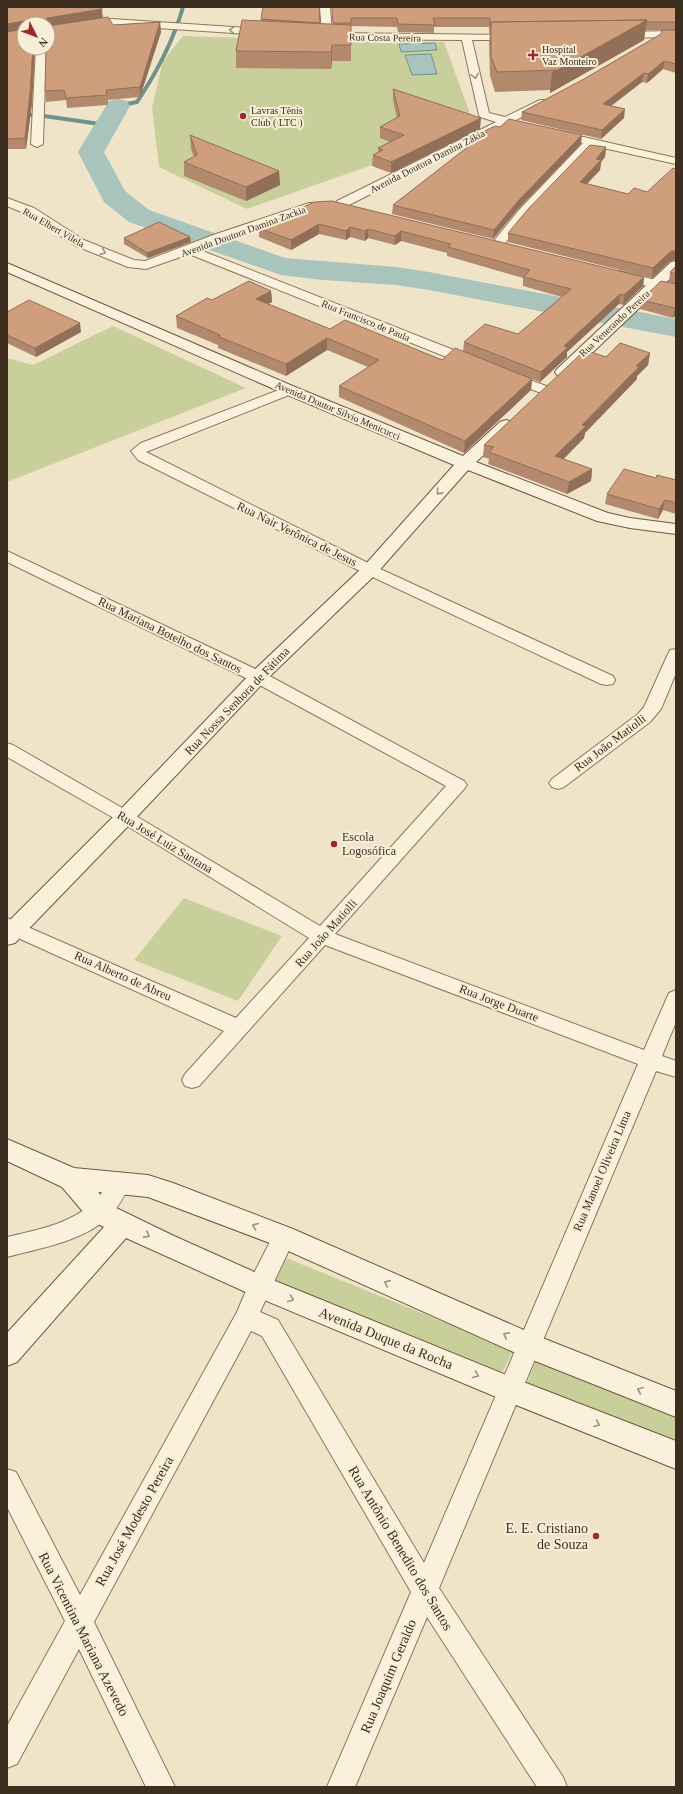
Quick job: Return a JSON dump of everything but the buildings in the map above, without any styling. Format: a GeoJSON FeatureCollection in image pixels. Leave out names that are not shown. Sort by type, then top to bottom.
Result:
{"type":"FeatureCollection","features":[{"type":"Feature","properties":{"kind":"street","name":"Rua Costa Pereira"},"geometry":{"type":"LineString","coordinates":[[325,7],[323,36],[467,38],[522,37]]}},
{"type":"Feature","properties":{"kind":"street"},"geometry":{"type":"LineString","coordinates":[[56,30],[112,19],[279,33]]}},
{"type":"Feature","properties":{"kind":"street"},"geometry":{"type":"LineString","coordinates":[[648,44],[655,39],[654,34]]}},
{"type":"Feature","properties":{"kind":"street"},"geometry":{"type":"LineString","coordinates":[[607,35],[676,34]]}},
{"type":"Feature","properties":{"kind":"street"},"geometry":{"type":"LineString","coordinates":[[467,38],[484,115],[522,125]]}},
{"type":"Feature","properties":{"kind":"street"},"geometry":{"type":"LineString","coordinates":[[37,144],[41,56]]}},
{"type":"Feature","properties":{"kind":"street","name":"Avenida Doutora Damina Zákia"},"geometry":{"type":"LineString","coordinates":[[331,204],[506,122],[554,97]]}},
{"type":"Feature","properties":{"kind":"street"},"geometry":{"type":"LineString","coordinates":[[545,131],[676,161]]}},
{"type":"Feature","properties":{"kind":"street"},"geometry":{"type":"LineString","coordinates":[[498,245],[523,213],[591,142]]}},
{"type":"Feature","properties":{"kind":"street","name":"Rua Elbert Vilela"},"geometry":{"type":"LineString","coordinates":[[7,202],[30,211],[80,243],[132,264],[146,265]]}},
{"type":"Feature","properties":{"kind":"street"},"geometry":{"type":"LineString","coordinates":[[331,204],[355,209]]}},
{"type":"Feature","properties":{"kind":"street","name":"Avenida Doutora Damina Zackia"},"geometry":{"type":"LineString","coordinates":[[146,265],[220,237],[311,207],[331,204]]}},
{"type":"Feature","properties":{"kind":"street"},"geometry":{"type":"LineString","coordinates":[[482,241],[512,249]]}},
{"type":"Feature","properties":{"kind":"street","name":"Rua Francisco de Paula"},"geometry":{"type":"LineString","coordinates":[[189,250],[485,367]]}},
{"type":"Feature","properties":{"kind":"street","name":"Rua Venerando Pereira"},"geometry":{"type":"LineString","coordinates":[[538,395],[676,265]]}},
{"type":"Feature","properties":{"kind":"street","name":"Avenida Doutor Sílvio Menicucci"},"geometry":{"type":"LineString","coordinates":[[7,267],[289,390],[465,463],[603,517],[630,523],[676,529]]}},
{"type":"Feature","properties":{"kind":"street"},"geometry":{"type":"LineString","coordinates":[[610,273],[676,289]]}},
{"type":"Feature","properties":{"kind":"street"},"geometry":{"type":"LineString","coordinates":[[500,373],[538,395]]}},
{"type":"Feature","properties":{"kind":"street","name":"Rua Nair Verônica de Jesus"},"geometry":{"type":"LineString","coordinates":[[289,390],[146,446],[138,451],[143,457],[370,570],[607,680]]}},
{"type":"Feature","properties":{"kind":"street"},"geometry":{"type":"LineString","coordinates":[[465,463],[516,416]]}},
{"type":"Feature","properties":{"kind":"street","name":"Rua Nossa Senhora de Fátima"},"geometry":{"type":"LineString","coordinates":[[10,930],[125,817],[258,677],[370,570],[465,463]]}},
{"type":"Feature","properties":{"kind":"street","name":"Rua Mariana Botelho dos Santos"},"geometry":{"type":"LineString","coordinates":[[7,556],[258,677],[458,785]]}},
{"type":"Feature","properties":{"kind":"street","name":"Rua João Matiolli"},"geometry":{"type":"LineString","coordinates":[[558,783],[644,718],[652,709],[676,654]]}},
{"type":"Feature","properties":{"kind":"street","name":"Rua José Luiz Santana"},"geometry":{"type":"LineString","coordinates":[[7,749],[125,817],[323,937]]}},
{"type":"Feature","properties":{"kind":"street","name":"Rua João Matiolli"},"geometry":{"type":"LineString","coordinates":[[192,1080],[238,1028],[323,937],[458,785]]}},
{"type":"Feature","properties":{"kind":"street","name":"Rua Alberto de Abreu"},"geometry":{"type":"LineString","coordinates":[[10,930],[238,1028]]}},
{"type":"Feature","properties":{"kind":"street","name":"Rua Jorge Duarte"},"geometry":{"type":"LineString","coordinates":[[323,937],[649,1060],[676,1068]]}},
{"type":"Feature","properties":{"kind":"street","name":"Rua Manoel Oliveira Lima"},"geometry":{"type":"LineString","coordinates":[[511,1390],[676,998]]}},
{"type":"Feature","properties":{"kind":"street"},"geometry":{"type":"LineString","coordinates":[[7,1149],[71,1179],[120,1182],[148,1186],[164,1191],[284,1237],[530,1346],[676,1404]]}},
{"type":"Feature","properties":{"kind":"street"},"geometry":{"type":"LineString","coordinates":[[71,1179],[99,1212]]}},
{"type":"Feature","properties":{"kind":"street"},"geometry":{"type":"LineString","coordinates":[[7,1247],[54,1235],[73,1227],[99,1212],[120,1182]]}},
{"type":"Feature","properties":{"kind":"street","name":"Avenida Duque da Rocha"},"geometry":{"type":"LineString","coordinates":[[99,1212],[164,1244],[259,1286],[511,1390],[676,1455]]}},
{"type":"Feature","properties":{"kind":"street"},"geometry":{"type":"LineString","coordinates":[[7,1353],[124,1223]]}},
{"type":"Feature","properties":{"kind":"street","name":"Rua José Modesto Pereira"},"geometry":{"type":"LineString","coordinates":[[7,1754],[246,1317],[259,1286],[284,1237]]}},
{"type":"Feature","properties":{"kind":"street","name":"Rua Antônio Benedito dos Santos"},"geometry":{"type":"LineString","coordinates":[[246,1317],[270,1328],[425,1590],[553,1787]]}},
{"type":"Feature","properties":{"kind":"street","name":"Rua Joaquim Geraldo"},"geometry":{"type":"LineString","coordinates":[[341,1787],[511,1390]]}},
{"type":"Feature","properties":{"kind":"street","name":"Rua Vicentina Mariana Azevedo"},"geometry":{"type":"LineString","coordinates":[[7,1481],[79,1621],[160,1787]]}},
{"type":"Feature","properties":{"kind":"green space"},"geometry":{"type":"Polygon","coordinates":[[[183,36],[326,41],[444,42],[472,119],[375,164],[247,209],[159,167],[152,108],[163,61],[183,36]]]}},
{"type":"Feature","properties":{"kind":"green space"},"geometry":{"type":"Polygon","coordinates":[[[113,326],[246,388],[7,482],[7,358],[33,365],[113,326]]]}},
{"type":"Feature","properties":{"kind":"green space"},"geometry":{"type":"Polygon","coordinates":[[[184,898],[282,936],[238,1001],[134,960],[184,898]]]}},
{"type":"Feature","properties":{"kind":"green space"},"geometry":{"type":"Polygon","coordinates":[[[279,1255],[513,1350],[502,1373],[269,1278],[279,1255]]]}},
{"type":"Feature","properties":{"kind":"green space"},"geometry":{"type":"Polygon","coordinates":[[[536,1359],[676,1415],[676,1444],[527,1384],[536,1359]]]}},
{"type":"Feature","properties":{"kind":"water"},"geometry":{"type":"Polygon","coordinates":[[[435,43],[437,50],[401,52],[399,44],[435,43]]]}},
{"type":"Feature","properties":{"kind":"water"},"geometry":{"type":"Polygon","coordinates":[[[431,54],[437,74],[412,75],[405,55],[431,54]]]}},
{"type":"Feature","properties":{"kind":"waterway"},"geometry":{"type":"LineString","coordinates":[[118,106],[137,102],[164,56],[183,7]]}},
{"type":"Feature","properties":{"kind":"waterway"},"geometry":{"type":"LineString","coordinates":[[118,106],[91,152],[114,196],[139,216],[281,266],[323,271],[396,276],[429,281],[676,328]]}},
{"type":"Feature","properties":{"kind":"waterway"},"geometry":{"type":"LineString","coordinates":[[7,115],[37,115],[107,125]]}},
{"type":"Feature","properties":{"kind":"place","name":"Hospital Vaz Monteiro"},"geometry":{"type":"Point","coordinates":[533,55]}},
{"type":"Feature","properties":{"kind":"place","name":"Lavras Tênis Club ( LTC )"},"geometry":{"type":"Point","coordinates":[243,116]}},
{"type":"Feature","properties":{"kind":"place","name":"Escola Logosófica"},"geometry":{"type":"Point","coordinates":[334,844]}},
{"type":"Feature","properties":{"kind":"place","name":"E. E. Cristiano de Souza"},"geometry":{"type":"Point","coordinates":[596,1536]}}]}
